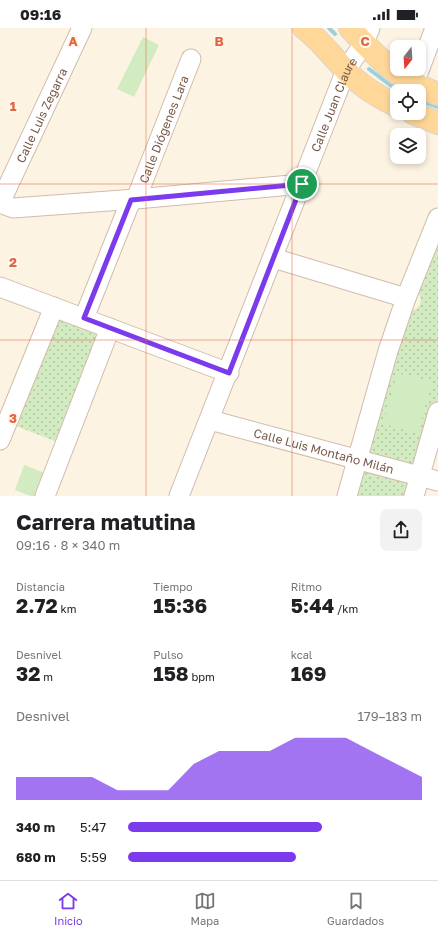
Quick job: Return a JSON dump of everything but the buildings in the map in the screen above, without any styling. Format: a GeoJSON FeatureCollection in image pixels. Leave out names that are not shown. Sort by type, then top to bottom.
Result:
{"type":"FeatureCollection","features":[{"type":"Feature","properties":{"kind":"main road"},"geometry":{"type":"LineString","coordinates":[[304,28],[322,44],[357,81],[390,102]]}},
{"type":"Feature","properties":{"kind":"main road"},"geometry":{"type":"LineString","coordinates":[[362,33],[391,69],[414,84]]}},
{"type":"Feature","properties":{"kind":"main road"},"geometry":{"type":"LineString","coordinates":[[426,89],[438,94]]}},
{"type":"Feature","properties":{"kind":"main road"},"geometry":{"type":"LineString","coordinates":[[426,118],[438,123]]}},
{"type":"Feature","properties":{"kind":"street","name":"Calle Luis Zegarra"},"geometry":{"type":"LineString","coordinates":[[0,203],[82,28]]}},
{"type":"Feature","properties":{"kind":"street"},"geometry":{"type":"LineString","coordinates":[[414,84],[435,28]]}},
{"type":"Feature","properties":{"kind":"street","name":"Calle Juan Claure"},"geometry":{"type":"LineString","coordinates":[[179,496],[229,373],[346,70],[362,33]]}},
{"type":"Feature","properties":{"kind":"street","name":"Calle Diógenes Lara"},"geometry":{"type":"LineString","coordinates":[[84,318],[191,59]]}},
{"type":"Feature","properties":{"kind":"street"},"geometry":{"type":"LineString","coordinates":[[0,203],[13,208],[302,184]]}},
{"type":"Feature","properties":{"kind":"street"},"geometry":{"type":"LineString","coordinates":[[347,496],[356,459],[388,351],[406,298],[438,218]]}},
{"type":"Feature","properties":{"kind":"street"},"geometry":{"type":"LineString","coordinates":[[273,258],[406,298]]}},
{"type":"Feature","properties":{"kind":"street"},"geometry":{"type":"LineString","coordinates":[[0,287],[229,373]]}},
{"type":"Feature","properties":{"kind":"street"},"geometry":{"type":"LineString","coordinates":[[0,440],[54,307]]}},
{"type":"Feature","properties":{"kind":"street"},"geometry":{"type":"LineString","coordinates":[[45,496],[110,328]]}},
{"type":"Feature","properties":{"kind":"street"},"geometry":{"type":"LineString","coordinates":[[414,496],[438,412]]}},
{"type":"Feature","properties":{"kind":"street","name":"Calle Luis Montaño Milán"},"geometry":{"type":"LineString","coordinates":[[210,420],[438,481]]}},
{"type":"Feature","properties":{"kind":"green space"},"geometry":{"type":"Polygon","coordinates":[[[143,37],[159,45],[134,97],[117,89],[143,37]]]}},
{"type":"Feature","properties":{"kind":"green space"},"geometry":{"type":"Polygon","coordinates":[[[438,224],[438,403],[422,461],[418,467],[366,454],[405,312],[414,310],[419,306],[420,299],[417,290],[438,224]]]}},
{"type":"Feature","properties":{"kind":"green space"},"geometry":{"type":"Polygon","coordinates":[[[57,317],[98,331],[62,444],[11,424],[57,317]]]}},
{"type":"Feature","properties":{"kind":"green space"},"geometry":{"type":"Polygon","coordinates":[[[397,373],[432,382],[418,433],[383,424],[397,373]]]}},
{"type":"Feature","properties":{"kind":"green space"},"geometry":{"type":"Polygon","coordinates":[[[24,465],[45,473],[35,496],[15,490],[24,465]]]}},
{"type":"Feature","properties":{"kind":"green space"},"geometry":{"type":"Polygon","coordinates":[[[364,469],[408,479],[410,496],[352,496],[364,469]]]}},
{"type":"Feature","properties":{"kind":"waterway"},"geometry":{"type":"LineString","coordinates":[[329,28],[335,34]]}},
{"type":"Feature","properties":{"kind":"waterway"},"geometry":{"type":"LineString","coordinates":[[369,69],[390,85]]}},
{"type":"Feature","properties":{"kind":"waterway"},"geometry":{"type":"LineString","coordinates":[[426,103],[438,107]]}},
{"type":"Feature","properties":{"kind":"route"},"geometry":{"type":"LineString","coordinates":[[302,184],[229,373],[84,318],[131,200],[302,184]]}}]}
